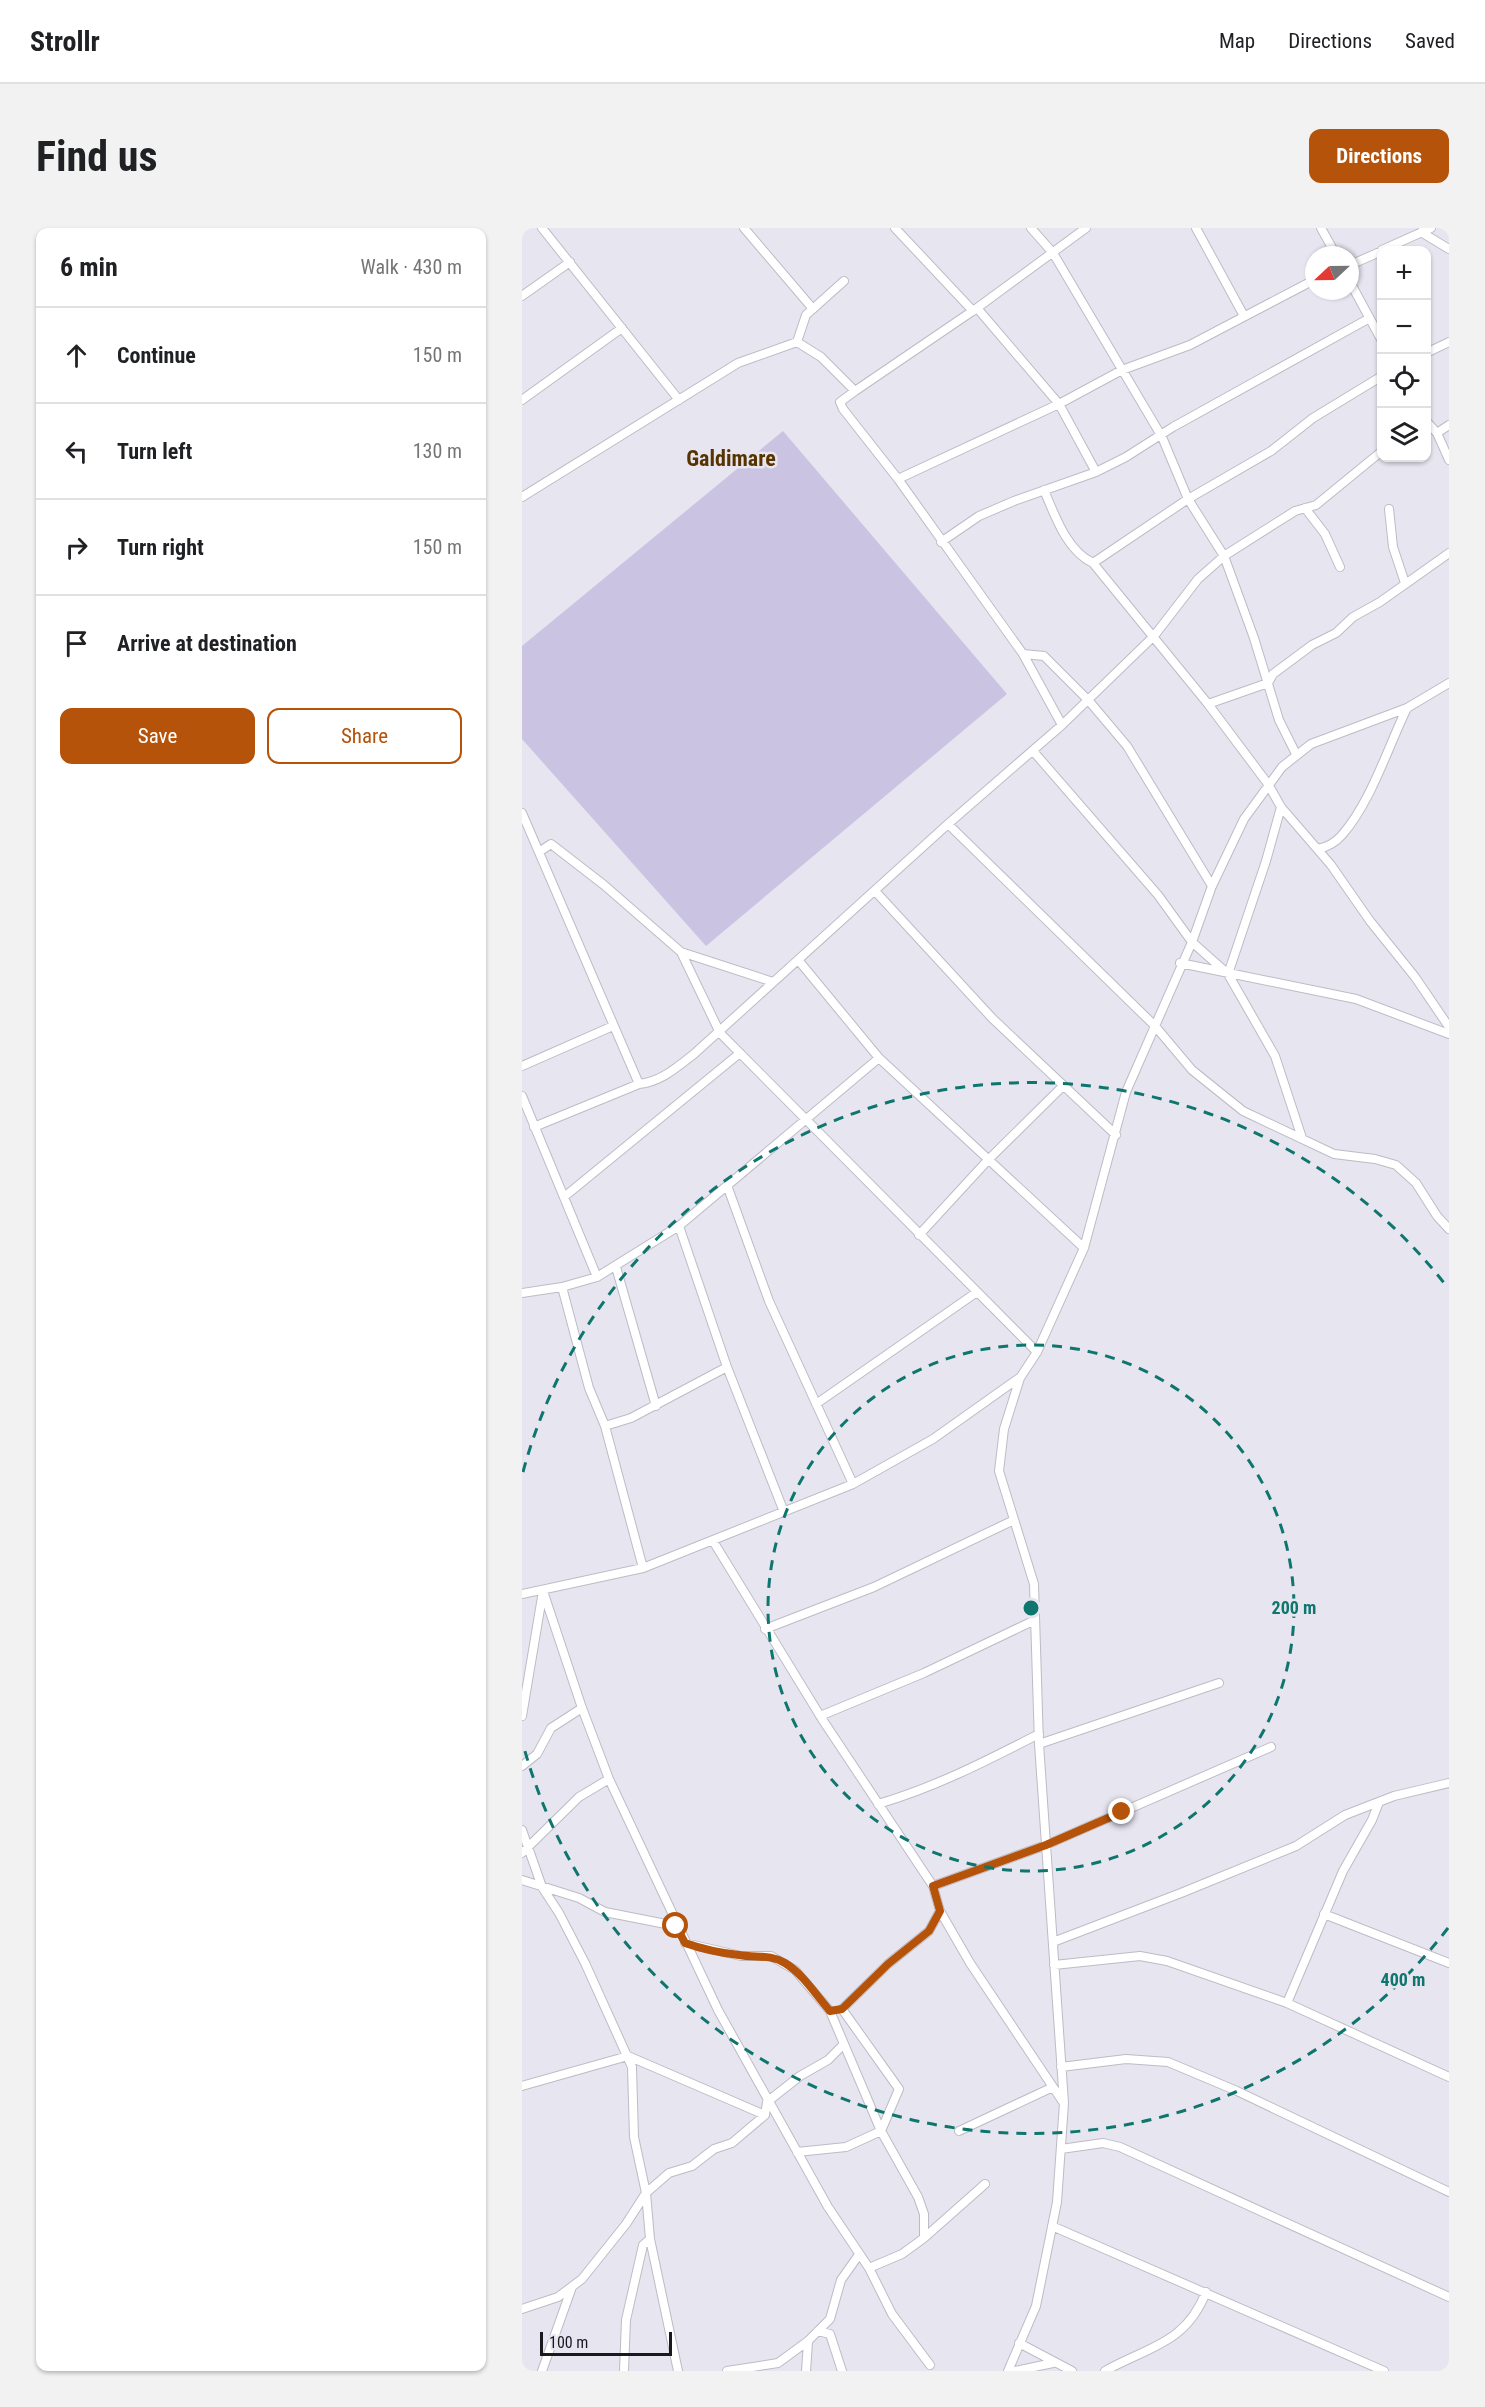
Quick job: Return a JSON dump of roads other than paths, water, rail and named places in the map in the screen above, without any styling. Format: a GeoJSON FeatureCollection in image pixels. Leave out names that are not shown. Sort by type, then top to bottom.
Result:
{"type":"FeatureCollection","features":[{"type":"Feature","properties":{"kind":"street"},"geometry":{"type":"LineString","coordinates":[[542,228],[679,400]]}},
{"type":"Feature","properties":{"kind":"street"},"geometry":{"type":"LineString","coordinates":[[744,228],[813,309]]}},
{"type":"Feature","properties":{"kind":"street"},"geometry":{"type":"LineString","coordinates":[[895,228],[975,310],[1059,404],[1096,472]]}},
{"type":"Feature","properties":{"kind":"street"},"geometry":{"type":"LineString","coordinates":[[1031,228],[1053,253],[1162,437],[1188,499],[1224,556],[1279,720],[1296,754]]}},
{"type":"Feature","properties":{"kind":"street"},"geometry":{"type":"LineString","coordinates":[[1062,725],[1023,654],[840,402],[975,310],[1086,228]]}},
{"type":"Feature","properties":{"kind":"street"},"geometry":{"type":"LineString","coordinates":[[1196,228],[1244,316]]}},
{"type":"Feature","properties":{"kind":"street"},"geometry":{"type":"LineString","coordinates":[[1321,228],[1331,246]]}},
{"type":"Feature","properties":{"kind":"street"},"geometry":{"type":"LineString","coordinates":[[1391,246],[1431,228]]}},
{"type":"Feature","properties":{"kind":"street"},"geometry":{"type":"LineString","coordinates":[[1421,232],[1449,249]]}},
{"type":"Feature","properties":{"kind":"street"},"geometry":{"type":"LineString","coordinates":[[1359,261],[1377,252]]}},
{"type":"Feature","properties":{"kind":"street"},"geometry":{"type":"LineString","coordinates":[[522,296],[570,262]]}},
{"type":"Feature","properties":{"kind":"street"},"geometry":{"type":"LineString","coordinates":[[797,342],[806,315],[844,281]]}},
{"type":"Feature","properties":{"kind":"street"},"geometry":{"type":"LineString","coordinates":[[898,479],[1059,404],[1122,370],[1190,345],[1305,285]]}},
{"type":"Feature","properties":{"kind":"street"},"geometry":{"type":"LineString","coordinates":[[1359,300],[1377,333]]}},
{"type":"Feature","properties":{"kind":"street"},"geometry":{"type":"LineString","coordinates":[[941,542],[979,516],[1096,472],[1162,437],[1173,427],[1368,319]]}},
{"type":"Feature","properties":{"kind":"street"},"geometry":{"type":"LineString","coordinates":[[522,400],[622,328]]}},
{"type":"Feature","properties":{"kind":"street"},"geometry":{"type":"LineString","coordinates":[[797,342],[821,357],[855,391]]}},
{"type":"Feature","properties":{"kind":"street"},"geometry":{"type":"LineString","coordinates":[[522,497],[738,363],[797,342]]}},
{"type":"Feature","properties":{"kind":"street"},"geometry":{"type":"LineString","coordinates":[[1431,351],[1449,342]]}},
{"type":"Feature","properties":{"kind":"street"},"geometry":{"type":"LineString","coordinates":[[1093,563],[1188,499],[1271,451],[1313,418],[1377,379]]}},
{"type":"Feature","properties":{"kind":"street"},"geometry":{"type":"LineString","coordinates":[[1437,433],[1449,425]]}},
{"type":"Feature","properties":{"kind":"street"},"geometry":{"type":"LineString","coordinates":[[1431,426],[1437,433],[1449,460]]}},
{"type":"Feature","properties":{"kind":"street"},"geometry":{"type":"LineString","coordinates":[[534,1126],[639,1084],[663,1078],[720,1033],[948,824],[1089,701],[1154,636],[1198,579],[1224,556],[1295,511],[1316,506],[1377,455]]}},
{"type":"Feature","properties":{"kind":"street"},"geometry":{"type":"LineString","coordinates":[[1044,490],[1056,518],[1077,553],[1093,563],[1208,704],[1268,784],[1281,807],[1318,849],[1370,921],[1415,977],[1449,1027]]}},
{"type":"Feature","properties":{"kind":"street"},"geometry":{"type":"LineString","coordinates":[[1305,508],[1325,534],[1340,567]]}},
{"type":"Feature","properties":{"kind":"street"},"geometry":{"type":"LineString","coordinates":[[1389,509],[1393,547],[1405,583]]}},
{"type":"Feature","properties":{"kind":"street"},"geometry":{"type":"LineString","coordinates":[[1208,704],[1268,683],[1273,674],[1303,652],[1336,633],[1353,617],[1449,553]]}},
{"type":"Feature","properties":{"kind":"street"},"geometry":{"type":"LineString","coordinates":[[1023,654],[1044,656],[1089,701],[1126,746],[1212,886]]}},
{"type":"Feature","properties":{"kind":"street"},"geometry":{"type":"LineString","coordinates":[[1008,2371],[1036,2306],[1057,2202],[1064,2103],[1039,1734],[1034,1584],[999,1471],[1004,1429],[1020,1378],[1037,1352],[1084,1248],[1126,1092],[1180,963],[1192,942],[1212,886],[1244,819],[1268,784],[1296,754],[1311,744],[1407,708],[1449,683]]}},
{"type":"Feature","properties":{"kind":"street"},"geometry":{"type":"LineString","coordinates":[[1318,849],[1341,836],[1353,819],[1407,708]]}},
{"type":"Feature","properties":{"kind":"street"},"geometry":{"type":"LineString","coordinates":[[1033,751],[1158,895],[1192,942],[1228,974],[1275,1056],[1302,1138]]}},
{"type":"Feature","properties":{"kind":"street"},"geometry":{"type":"LineString","coordinates":[[1228,974],[1266,861],[1281,807]]}},
{"type":"Feature","properties":{"kind":"street"},"geometry":{"type":"LineString","coordinates":[[522,815],[639,1084]]}},
{"type":"Feature","properties":{"kind":"street"},"geometry":{"type":"LineString","coordinates":[[948,824],[1155,1026],[1192,1070],[1243,1110],[1335,1154],[1375,1159],[1396,1165],[1416,1183],[1437,1216],[1449,1229]]}},
{"type":"Feature","properties":{"kind":"street"},"geometry":{"type":"LineString","coordinates":[[539,852],[551,844],[604,885],[681,952],[773,982]]}},
{"type":"Feature","properties":{"kind":"street"},"geometry":{"type":"LineString","coordinates":[[875,891],[992,1018],[1116,1135]]}},
{"type":"Feature","properties":{"kind":"street"},"geometry":{"type":"LineString","coordinates":[[681,952],[720,1033],[1037,1352]]}},
{"type":"Feature","properties":{"kind":"street"},"geometry":{"type":"LineString","coordinates":[[800,961],[879,1058],[1084,1248]]}},
{"type":"Feature","properties":{"kind":"street"},"geometry":{"type":"LineString","coordinates":[[1180,963],[1356,999],[1449,1034]]}},
{"type":"Feature","properties":{"kind":"street"},"geometry":{"type":"LineString","coordinates":[[522,1066],[613,1026]]}},
{"type":"Feature","properties":{"kind":"street"},"geometry":{"type":"LineString","coordinates":[[564,1197],[740,1053]]}},
{"type":"Feature","properties":{"kind":"street"},"geometry":{"type":"LineString","coordinates":[[522,1293],[562,1287],[597,1277],[679,1226],[728,1188],[804,1120],[879,1058]]}},
{"type":"Feature","properties":{"kind":"street"},"geometry":{"type":"LineString","coordinates":[[919,1235],[988,1160],[1063,1086]]}},
{"type":"Feature","properties":{"kind":"street"},"geometry":{"type":"LineString","coordinates":[[522,1096],[597,1277]]}},
{"type":"Feature","properties":{"kind":"street"},"geometry":{"type":"LineString","coordinates":[[728,1188],[769,1300],[853,1484]]}},
{"type":"Feature","properties":{"kind":"street"},"geometry":{"type":"LineString","coordinates":[[679,1226],[727,1367],[784,1512]]}},
{"type":"Feature","properties":{"kind":"street"},"geometry":{"type":"LineString","coordinates":[[616,1267],[656,1406]]}},
{"type":"Feature","properties":{"kind":"street"},"geometry":{"type":"LineString","coordinates":[[562,1287],[589,1388],[605,1426],[643,1569]]}},
{"type":"Feature","properties":{"kind":"street"},"geometry":{"type":"LineString","coordinates":[[816,1404],[977,1292]]}},
{"type":"Feature","properties":{"kind":"street"},"geometry":{"type":"LineString","coordinates":[[605,1426],[656,1406],[727,1367]]}},
{"type":"Feature","properties":{"kind":"street"},"geometry":{"type":"LineString","coordinates":[[522,1594],[643,1569],[853,1484],[933,1439],[1020,1378]]}},
{"type":"Feature","properties":{"kind":"street"},"geometry":{"type":"LineString","coordinates":[[765,1629],[874,1587],[1014,1520]]}},
{"type":"Feature","properties":{"kind":"street"},"geometry":{"type":"LineString","coordinates":[[713,1541],[820,1716],[933,1886],[940,1911],[970,1963],[1064,2103]]}},
{"type":"Feature","properties":{"kind":"street"},"geometry":{"type":"LineString","coordinates":[[543,1591],[582,1708],[609,1779],[676,1926],[767,2102],[858,2256],[869,2268],[892,2314],[930,2365]]}},
{"type":"Feature","properties":{"kind":"street"},"geometry":{"type":"LineString","coordinates":[[522,1716],[543,1591]]}},
{"type":"Feature","properties":{"kind":"street"},"geometry":{"type":"LineString","coordinates":[[820,1716],[924,1673],[1035,1620]]}},
{"type":"Feature","properties":{"kind":"street"},"geometry":{"type":"LineString","coordinates":[[1040,1744],[1219,1683]]}},
{"type":"Feature","properties":{"kind":"street"},"geometry":{"type":"LineString","coordinates":[[522,1766],[537,1754],[551,1728],[582,1708]]}},
{"type":"Feature","properties":{"kind":"street"},"geometry":{"type":"LineString","coordinates":[[878,1804],[920,1792],[968,1771],[1039,1734]]}},
{"type":"Feature","properties":{"kind":"street"},"geometry":{"type":"LineString","coordinates":[[933,1886],[1046,1845],[1270,1747]]}},
{"type":"Feature","properties":{"kind":"street"},"geometry":{"type":"LineString","coordinates":[[524,1851],[579,1797],[609,1779]]}},
{"type":"Feature","properties":{"kind":"street"},"geometry":{"type":"LineString","coordinates":[[1053,1942],[1296,1846],[1345,1815],[1379,1802],[1449,1783]]}},
{"type":"Feature","properties":{"kind":"street"},"geometry":{"type":"LineString","coordinates":[[1287,2003],[1324,1914],[1379,1802]]}},
{"type":"Feature","properties":{"kind":"street"},"geometry":{"type":"LineString","coordinates":[[522,1830],[524,1851],[585,1963],[632,2067],[634,2137],[646,2193],[650,2239],[678,2371]]}},
{"type":"Feature","properties":{"kind":"street"},"geometry":{"type":"LineString","coordinates":[[522,1880],[579,1898],[605,1912],[676,1926]]}},
{"type":"Feature","properties":{"kind":"street"},"geometry":{"type":"LineString","coordinates":[[830,2011],[842,2009],[888,1964],[929,1931],[940,1911]]}},
{"type":"Feature","properties":{"kind":"street"},"geometry":{"type":"LineString","coordinates":[[1324,1914],[1449,1963]]}},
{"type":"Feature","properties":{"kind":"street"},"geometry":{"type":"LineString","coordinates":[[685,1943],[741,1956],[771,1956],[795,1970],[830,2011],[881,2132],[918,2197],[924,2214],[924,2238]]}},
{"type":"Feature","properties":{"kind":"street"},"geometry":{"type":"LineString","coordinates":[[1054,1965],[1111,1958],[1152,1958],[1225,1979],[1287,2003],[1449,2077]]}},
{"type":"Feature","properties":{"kind":"street"},"geometry":{"type":"LineString","coordinates":[[797,2152],[846,2147],[881,2132],[898,2099],[899,2089],[842,2009]]}},
{"type":"Feature","properties":{"kind":"street"},"geometry":{"type":"LineString","coordinates":[[522,2309],[558,2297],[582,2279],[626,2224],[646,2193],[669,2173],[692,2166],[714,2150],[732,2143],[765,2115],[767,2102],[800,2076],[828,2060],[843,2045]]}},
{"type":"Feature","properties":{"kind":"street"},"geometry":{"type":"LineString","coordinates":[[522,2086],[628,2056],[765,2115]]}},
{"type":"Feature","properties":{"kind":"street"},"geometry":{"type":"LineString","coordinates":[[1062,2067],[1126,2059],[1168,2062],[1248,2096],[1449,2192]]}},
{"type":"Feature","properties":{"kind":"street"},"geometry":{"type":"LineString","coordinates":[[959,2131],[1053,2087]]}},
{"type":"Feature","properties":{"kind":"street"},"geometry":{"type":"LineString","coordinates":[[1061,2149],[1103,2143],[1120,2147],[1449,2297]]}},
{"type":"Feature","properties":{"kind":"street"},"geometry":{"type":"LineString","coordinates":[[869,2268],[902,2254],[924,2238],[985,2184]]}},
{"type":"Feature","properties":{"kind":"street"},"geometry":{"type":"LineString","coordinates":[[1052,2226],[1384,2371]]}},
{"type":"Feature","properties":{"kind":"street"},"geometry":{"type":"LineString","coordinates":[[624,2371],[626,2320],[644,2245],[650,2239]]}},
{"type":"Feature","properties":{"kind":"street"},"geometry":{"type":"LineString","coordinates":[[727,2371],[778,2363],[808,2341],[830,2319],[841,2280],[858,2256]]}},
{"type":"Feature","properties":{"kind":"street"},"geometry":{"type":"LineString","coordinates":[[542,2371],[572,2286]]}},
{"type":"Feature","properties":{"kind":"street"},"geometry":{"type":"LineString","coordinates":[[1105,2371],[1164,2344],[1197,2312],[1206,2292]]}},
{"type":"Feature","properties":{"kind":"street"},"geometry":{"type":"LineString","coordinates":[[818,2331],[830,2334],[842,2371]]}},
{"type":"Feature","properties":{"kind":"street"},"geometry":{"type":"LineString","coordinates":[[806,2371],[808,2341]]}},
{"type":"Feature","properties":{"kind":"street"},"geometry":{"type":"LineString","coordinates":[[1019,2343],[1072,2371]]}},
{"type":"Feature","properties":{"kind":"street"},"geometry":{"type":"LineString","coordinates":[[1015,2371],[1053,2362]]}},
{"type":"Feature","properties":{"kind":"district","name":"Galdimare"},"geometry":{"type":"Point","coordinates":[731,458]}}]}
